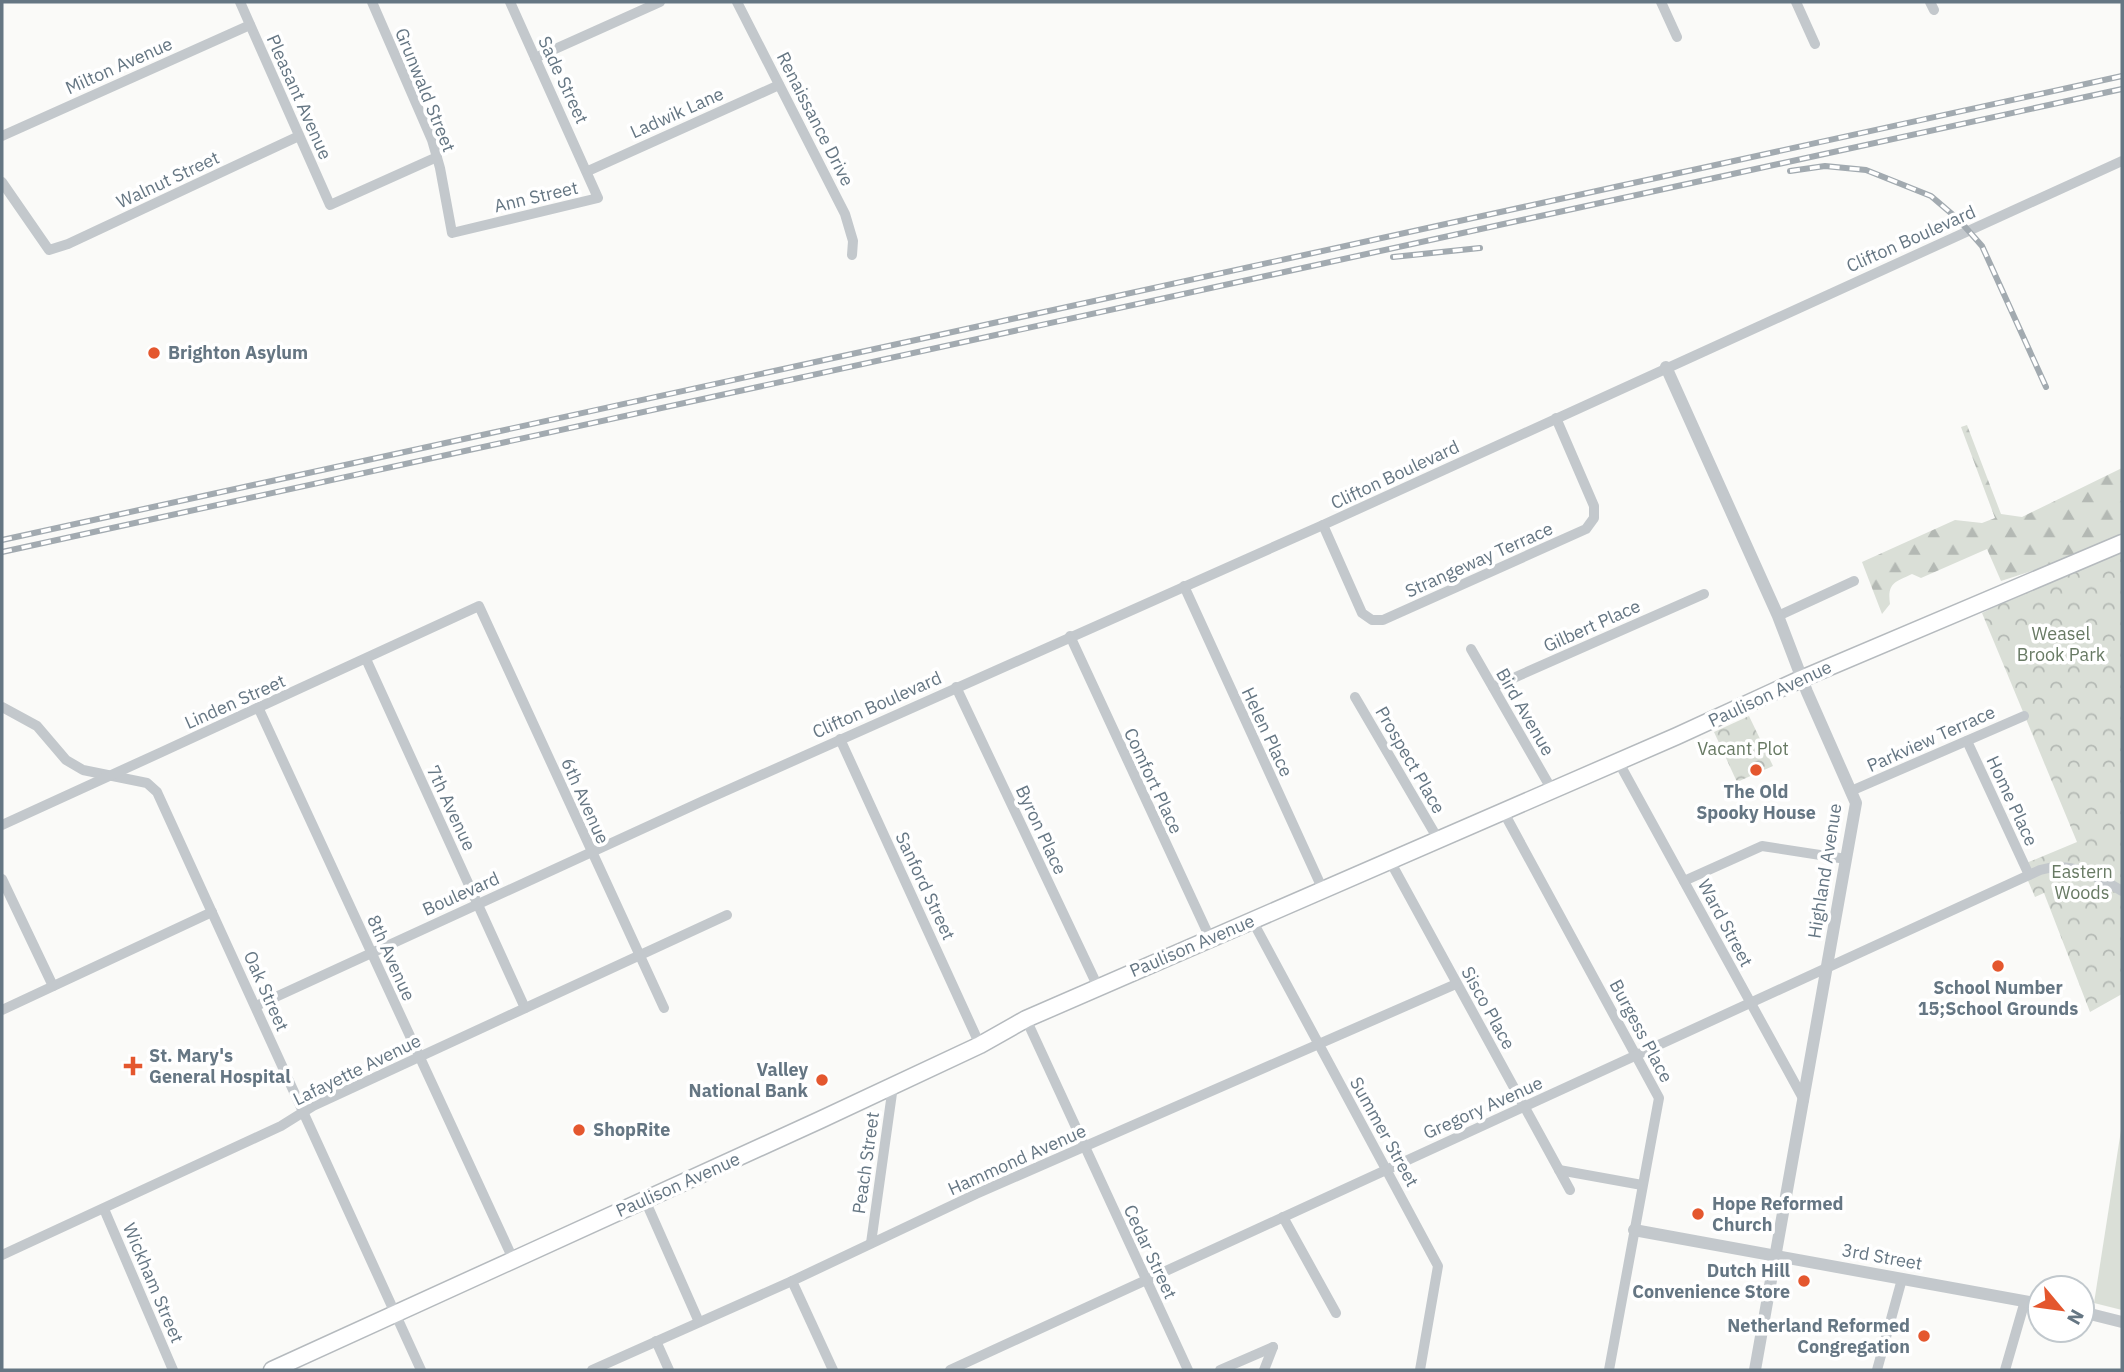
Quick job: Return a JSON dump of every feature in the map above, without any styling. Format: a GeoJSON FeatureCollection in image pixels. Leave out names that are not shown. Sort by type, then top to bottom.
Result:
{"type":"FeatureCollection","features":[{"type":"Feature","properties":{"kind":"main road","name":"Paulison Avenue"},"geometry":{"type":"LineString","coordinates":[[272,1370],[893,1086],[980,1045],[1026,1019],[1747,705],[1801,679],[2122,543]]}},
{"type":"Feature","properties":{"kind":"street","name":"Pleasant Avenue"},"geometry":{"type":"LineString","coordinates":[[240,2],[330,205],[437,157]]}},
{"type":"Feature","properties":{"kind":"street","name":"Grunwald Street"},"geometry":{"type":"LineString","coordinates":[[372,2],[437,157],[452,233]]}},
{"type":"Feature","properties":{"kind":"street","name":"Sade Street"},"geometry":{"type":"LineString","coordinates":[[510,2],[587,171]]}},
{"type":"Feature","properties":{"kind":"street"},"geometry":{"type":"LineString","coordinates":[[535,58],[660,2]]}},
{"type":"Feature","properties":{"kind":"street","name":"Renaissance Drive"},"geometry":{"type":"LineString","coordinates":[[737,2],[845,214],[853,242],[852,255]]}},
{"type":"Feature","properties":{"kind":"street"},"geometry":{"type":"LineString","coordinates":[[1663,2],[1677,37]]}},
{"type":"Feature","properties":{"kind":"street"},"geometry":{"type":"LineString","coordinates":[[1796,2],[1815,44]]}},
{"type":"Feature","properties":{"kind":"street","name":"Milton Avenue"},"geometry":{"type":"LineString","coordinates":[[2,136],[250,25]]}},
{"type":"Feature","properties":{"kind":"street","name":"Ladwik Lane"},"geometry":{"type":"LineString","coordinates":[[587,171],[779,85]]}},
{"type":"Feature","properties":{"kind":"street","name":"Walnut Street"},"geometry":{"type":"LineString","coordinates":[[2,182],[49,250],[68,244],[299,136]]}},
{"type":"Feature","properties":{"kind":"street","name":"Clifton Boulevard"},"geometry":{"type":"LineString","coordinates":[[679,812],[1323,525],[2122,161]]}},
{"type":"Feature","properties":{"kind":"street","name":"Ann Street"},"geometry":{"type":"LineString","coordinates":[[452,233],[598,198],[587,171]]}},
{"type":"Feature","properties":{"kind":"street","name":"Highland Avenue"},"geometry":{"type":"LineString","coordinates":[[1666,367],[1778,616],[1801,679],[1856,803],[1755,1370]]}},
{"type":"Feature","properties":{"kind":"street","name":"Strangeway Terrace"},"geometry":{"type":"LineString","coordinates":[[1323,525],[1362,613],[1372,620],[1382,620],[1586,529],[1594,518],[1594,506],[1556,418]]}},
{"type":"Feature","properties":{"kind":"street"},"geometry":{"type":"LineString","coordinates":[[1778,616],[1854,581]]}},
{"type":"Feature","properties":{"kind":"street","name":"Helen Place"},"geometry":{"type":"LineString","coordinates":[[1184,586],[1323,890]]}},
{"type":"Feature","properties":{"kind":"street","name":"Gilbert Place"},"geometry":{"type":"LineString","coordinates":[[1493,687],[1704,594]]}},
{"type":"Feature","properties":{"kind":"street","name":"Linden Street"},"geometry":{"type":"LineString","coordinates":[[2,825],[479,606]]}},
{"type":"Feature","properties":{"kind":"street","name":"6th Avenue"},"geometry":{"type":"LineString","coordinates":[[479,606],[664,1008]]}},
{"type":"Feature","properties":{"kind":"street","name":"Comfort Place"},"geometry":{"type":"LineString","coordinates":[[1070,636],[1210,938]]}},
{"type":"Feature","properties":{"kind":"street","name":"Bird Avenue"},"geometry":{"type":"LineString","coordinates":[[1471,649],[1552,790]]}},
{"type":"Feature","properties":{"kind":"street","name":"7th Avenue"},"geometry":{"type":"LineString","coordinates":[[366,659],[525,1008]]}},
{"type":"Feature","properties":{"kind":"street","name":"Byron Place"},"geometry":{"type":"LineString","coordinates":[[956,687],[1098,987]]}},
{"type":"Feature","properties":{"kind":"street","name":"Prospect Place"},"geometry":{"type":"LineString","coordinates":[[1355,697],[1438,839]]}},
{"type":"Feature","properties":{"kind":"street","name":"Oak Street"},"geometry":{"type":"LineString","coordinates":[[2,707],[37,726],[66,760],[82,770],[147,783],[157,792],[421,1370]]}},
{"type":"Feature","properties":{"kind":"street","name":"8th Avenue"},"geometry":{"type":"LineString","coordinates":[[258,707],[513,1259]]}},
{"type":"Feature","properties":{"kind":"street","name":"Parkview Terrace"},"geometry":{"type":"LineString","coordinates":[[1851,791],[2024,716]]}},
{"type":"Feature","properties":{"kind":"street","name":"Sanford Street"},"geometry":{"type":"LineString","coordinates":[[840,739],[980,1045]]}},
{"type":"Feature","properties":{"kind":"street","name":"Home Place"},"geometry":{"type":"LineString","coordinates":[[1967,741],[2029,875]]}},
{"type":"Feature","properties":{"kind":"street","name":"Ward Street"},"geometry":{"type":"LineString","coordinates":[[1618,761],[1804,1100]]}},
{"type":"Feature","properties":{"kind":"street","name":"Burgess Place"},"geometry":{"type":"LineString","coordinates":[[1503,811],[1659,1098],[1609,1370]]}},
{"type":"Feature","properties":{"kind":"street","name":"Boulevard"},"geometry":{"type":"LineString","coordinates":[[256,1006],[679,812]]}},
{"type":"Feature","properties":{"kind":"street"},"geometry":{"type":"LineString","coordinates":[[1684,881],[1762,846],[1846,859]]}},
{"type":"Feature","properties":{"kind":"street","name":"Sisco Place"},"geometry":{"type":"LineString","coordinates":[[1390,861],[1570,1190]]}},
{"type":"Feature","properties":{"kind":"street","name":"Gregory Avenue"},"geometry":{"type":"LineString","coordinates":[[950,1370],[2029,875],[2046,869],[2074,869],[2094,875],[2122,891]]}},
{"type":"Feature","properties":{"kind":"street"},"geometry":{"type":"LineString","coordinates":[[2,879],[53,986]]}},
{"type":"Feature","properties":{"kind":"street"},"geometry":{"type":"LineString","coordinates":[[2,1010],[212,912]]}},
{"type":"Feature","properties":{"kind":"street","name":"Lafayette Avenue"},"geometry":{"type":"LineString","coordinates":[[2,1255],[281,1126],[303,1112],[418,1057],[727,915]]}},
{"type":"Feature","properties":{"kind":"street","name":"Summer Street"},"geometry":{"type":"LineString","coordinates":[[1252,920],[1438,1266],[1420,1370]]}},
{"type":"Feature","properties":{"kind":"street","name":"Hammond Avenue"},"geometry":{"type":"LineString","coordinates":[[593,1370],[792,1281],[976,1194],[1457,984]]}},
{"type":"Feature","properties":{"kind":"street","name":"Cedar Street"},"geometry":{"type":"LineString","coordinates":[[1026,1019],[1188,1370]]}},
{"type":"Feature","properties":{"kind":"street","name":"Peach Street"},"geometry":{"type":"LineString","coordinates":[[871,1243],[893,1086]]}},
{"type":"Feature","properties":{"kind":"street"},"geometry":{"type":"LineString","coordinates":[[1559,1170],[1642,1185]]}},
{"type":"Feature","properties":{"kind":"street"},"geometry":{"type":"LineString","coordinates":[[645,1200],[699,1322]]}},
{"type":"Feature","properties":{"kind":"street","name":"Wickham Street"},"geometry":{"type":"LineString","coordinates":[[104,1209],[173,1370]]}},
{"type":"Feature","properties":{"kind":"street"},"geometry":{"type":"LineString","coordinates":[[1283,1217],[1336,1313]]}},
{"type":"Feature","properties":{"kind":"street","name":"3rd Street"},"geometry":{"type":"LineString","coordinates":[[1634,1230],[2025,1301]]}},
{"type":"Feature","properties":{"kind":"street"},"geometry":{"type":"LineString","coordinates":[[1877,1370],[1902,1279]]}},
{"type":"Feature","properties":{"kind":"street"},"geometry":{"type":"LineString","coordinates":[[792,1281],[833,1370]]}},
{"type":"Feature","properties":{"kind":"street"},"geometry":{"type":"LineString","coordinates":[[2005,1370],[2025,1301]]}},
{"type":"Feature","properties":{"kind":"street"},"geometry":{"type":"LineString","coordinates":[[2096,1316],[2122,1322]]}},
{"type":"Feature","properties":{"kind":"street"},"geometry":{"type":"LineString","coordinates":[[656,1341],[669,1370]]}},
{"type":"Feature","properties":{"kind":"street"},"geometry":{"type":"LineString","coordinates":[[1220,1370],[1273,1348],[1264,1370]]}},
{"type":"Feature","properties":{"kind":"green space"},"geometry":{"type":"Polygon","coordinates":[[[1967,425],[2001,514],[2022,517],[2122,468],[2122,542],[2001,581],[1987,549],[1921,578],[1912,574],[1897,581],[1891,587],[1890,604],[1882,614],[1862,562],[1955,520],[1982,523],[1995,518],[1961,427],[1967,425]]]}},
{"type":"Feature","properties":{"kind":"green space","name":"Weasel Brook Park"},"geometry":{"type":"Polygon","coordinates":[[[2122,544],[2122,994],[2090,1012],[2044,893],[2035,897],[2024,864],[2077,842],[1982,613],[2122,544]]]}},
{"type":"Feature","properties":{"kind":"green space","name":"Vacant Plot"},"geometry":{"type":"Polygon","coordinates":[[[1749,716],[1773,766],[1737,782],[1714,732],[1749,716]]]}},
{"type":"Feature","properties":{"kind":"green space"},"geometry":{"type":"Polygon","coordinates":[[[2122,1124],[2122,1310],[2096,1304],[2122,1124]]]}},
{"type":"Feature","properties":{"kind":"railway"},"geometry":{"type":"LineString","coordinates":[[2,540],[2122,76]]}},
{"type":"Feature","properties":{"kind":"railway"},"geometry":{"type":"LineString","coordinates":[[2,552],[2122,89]]}},
{"type":"Feature","properties":{"kind":"railway"},"geometry":{"type":"LineString","coordinates":[[1790,171],[1825,166],[1866,170],[1931,196],[1959,220],[1982,246],[2046,387]]}},
{"type":"Feature","properties":{"kind":"railway"},"geometry":{"type":"LineString","coordinates":[[1393,257],[1480,248]]}},
{"type":"Feature","properties":{"kind":"place","name":"Brighton Asylum"},"geometry":{"type":"Point","coordinates":[154,353]}},
{"type":"Feature","properties":{"kind":"place","name":"The Old Spooky House"},"geometry":{"type":"Point","coordinates":[1756,770]}},
{"type":"Feature","properties":{"kind":"place","name":"School Number 15;School Grounds"},"geometry":{"type":"Point","coordinates":[1998,966]}},
{"type":"Feature","properties":{"kind":"place","name":"St. Mary's General Hospital"},"geometry":{"type":"Point","coordinates":[133,1066]}},
{"type":"Feature","properties":{"kind":"place","name":"Valley National Bank"},"geometry":{"type":"Point","coordinates":[822,1080]}},
{"type":"Feature","properties":{"kind":"place","name":"ShopRite"},"geometry":{"type":"Point","coordinates":[579,1130]}},
{"type":"Feature","properties":{"kind":"place","name":"Hope Reformed Church"},"geometry":{"type":"Point","coordinates":[1698,1214]}},
{"type":"Feature","properties":{"kind":"place","name":"Dutch Hill Convenience Store"},"geometry":{"type":"Point","coordinates":[1804,1281]}},
{"type":"Feature","properties":{"kind":"place","name":"Netherland Reformed Congregation"},"geometry":{"type":"Point","coordinates":[1924,1336]}},
{"type":"Feature","properties":{"kind":"park label","name":"Eastern Woods"},"geometry":{"type":"Point","coordinates":[2082,882]}}]}
